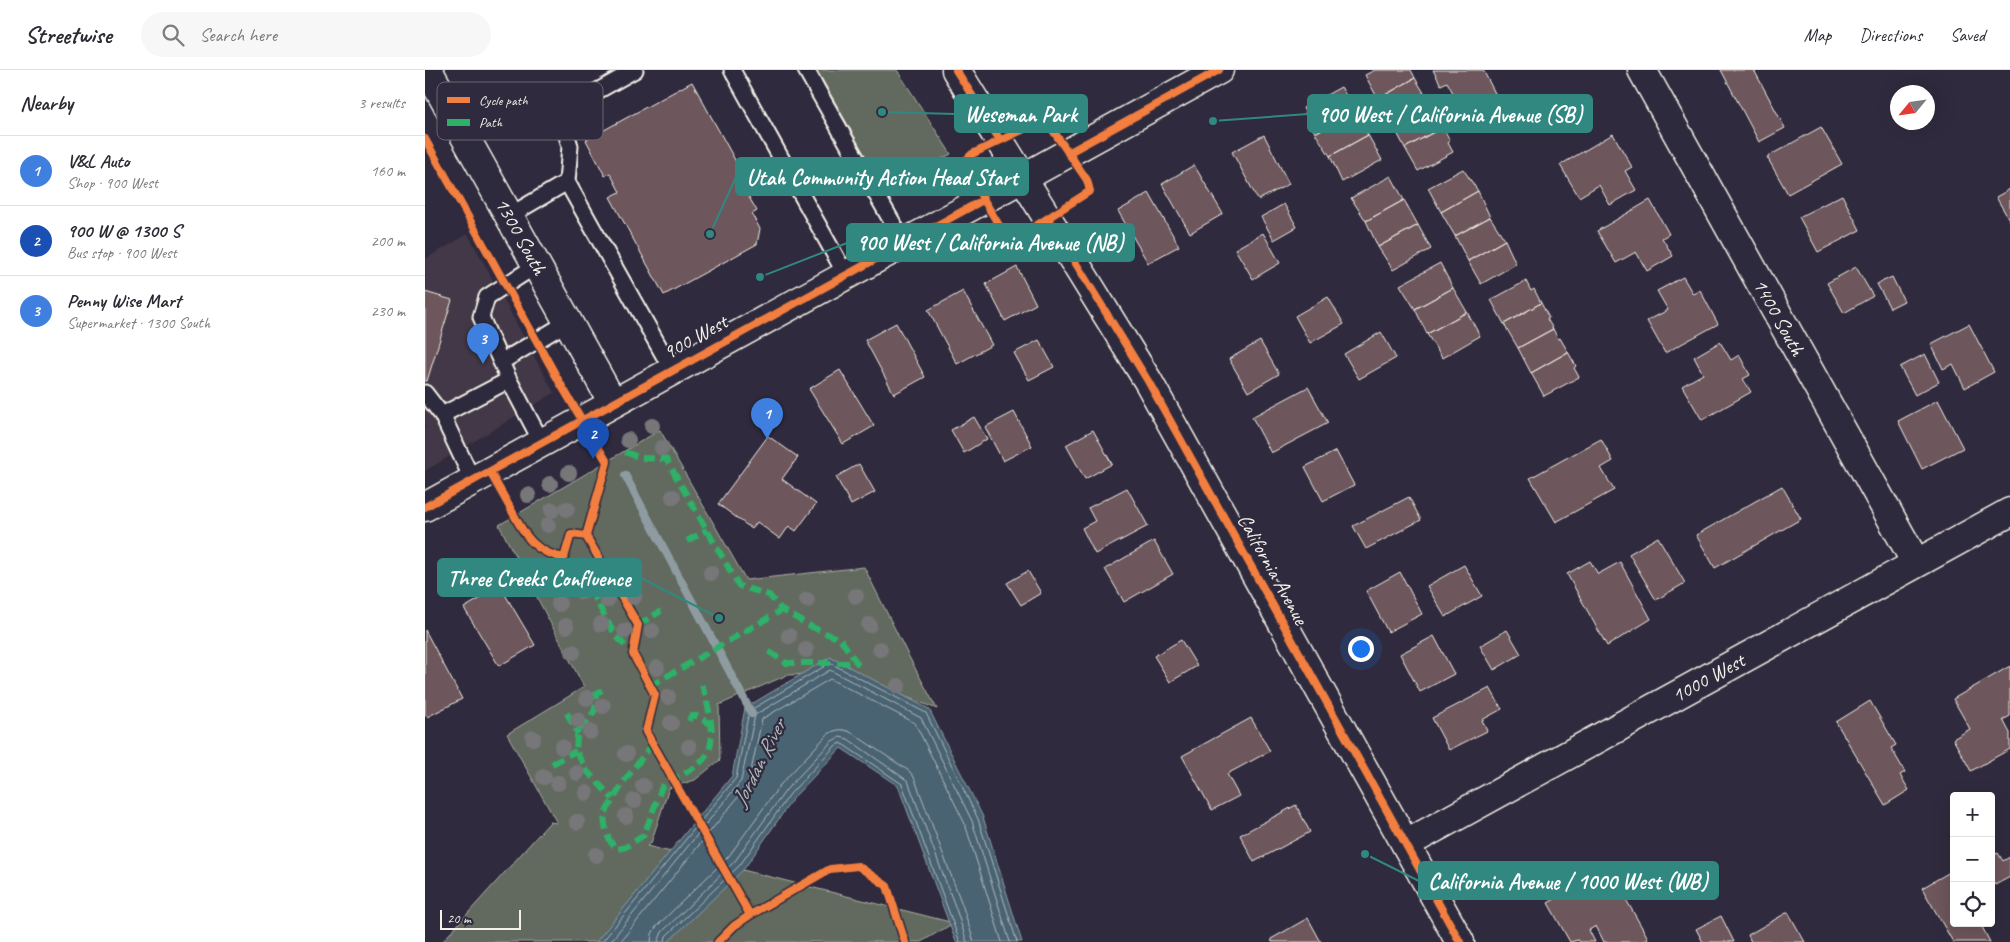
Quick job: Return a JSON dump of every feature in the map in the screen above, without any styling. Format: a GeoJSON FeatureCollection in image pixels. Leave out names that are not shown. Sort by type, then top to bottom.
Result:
{"type":"FeatureCollection","features":[{"type":"Feature","properties":{"kind":"main road","name":"1300 South"},"geometry":{"type":"LineString","coordinates":[[428,70],[437,86]]}},
{"type":"Feature","properties":{"kind":"main road","name":"California Avenue"},"geometry":{"type":"LineString","coordinates":[[956,70],[1148,381],[1460,942]]}},
{"type":"Feature","properties":{"kind":"main road","name":"900 West"},"geometry":{"type":"LineString","coordinates":[[425,507],[1219,70]]}},
{"type":"Feature","properties":{"kind":"main road","name":"1400 South"},"geometry":{"type":"LineString","coordinates":[[1642,70],[1916,563]]}},
{"type":"Feature","properties":{"kind":"main road","name":"1300 South"},"geometry":{"type":"LineString","coordinates":[[467,140],[613,403]]}},
{"type":"Feature","properties":{"kind":"main road","name":"1000 West"},"geometry":{"type":"LineString","coordinates":[[1406,844],[2010,512]]}},
{"type":"Feature","properties":{"kind":"lane"},"geometry":{"type":"LineString","coordinates":[[603,88],[635,70]]}},
{"type":"Feature","properties":{"kind":"lane"},"geometry":{"type":"LineString","coordinates":[[732,70],[846,274]]}},
{"type":"Feature","properties":{"kind":"lane"},"geometry":{"type":"LineString","coordinates":[[806,70],[904,243]]}},
{"type":"Feature","properties":{"kind":"lane"},"geometry":{"type":"LineString","coordinates":[[567,140],[569,146],[567,182],[672,370]]}},
{"type":"Feature","properties":{"kind":"lane"},"geometry":{"type":"LineString","coordinates":[[509,216],[567,182]]}},
{"type":"Feature","properties":{"kind":"lane"},"geometry":{"type":"LineString","coordinates":[[537,264],[487,297],[481,317],[509,380],[542,442]]}},
{"type":"Feature","properties":{"kind":"lane"},"geometry":{"type":"LineString","coordinates":[[501,362],[569,322]]}},
{"type":"Feature","properties":{"kind":"lane"},"geometry":{"type":"LineString","coordinates":[[442,415],[509,380]]}},
{"type":"Feature","properties":{"kind":"lane"},"geometry":{"type":"LineString","coordinates":[[425,393],[442,415],[473,481]]}},
{"type":"Feature","properties":{"kind":"shaded area"},"geometry":{"type":"Polygon","coordinates":[[[817,70],[897,70],[951,154],[884,189],[817,70]]]}},
{"type":"Feature","properties":{"kind":"shaded area"},"geometry":{"type":"Polygon","coordinates":[[[468,234],[554,393],[425,471],[425,259],[468,234]]]}},
{"type":"Feature","properties":{"kind":"shaded area"},"geometry":{"type":"Polygon","coordinates":[[[660,430],[746,580],[864,567],[937,709],[844,673],[787,675],[719,705],[720,760],[695,780],[669,788],[651,843],[647,846],[954,923],[921,942],[442,942],[550,822],[557,823],[507,734],[584,687],[499,525],[660,430]]]}},
{"type":"Feature","properties":{"kind":"water","name":"Jordan River"},"geometry":{"type":"Polygon","coordinates":[[[830,657],[929,709],[983,817],[1022,942],[956,942],[898,786],[841,748],[794,797],[744,869],[668,942],[596,942],[732,776],[745,708],[830,657]]]}},
{"type":"Feature","properties":{"kind":"building"},"geometry":{"type":"Polygon","coordinates":[[[1375,70],[1411,70],[1415,78],[1378,99],[1365,75],[1375,70]]]}},
{"type":"Feature","properties":{"kind":"building"},"geometry":{"type":"Polygon","coordinates":[[[1433,70],[1483,70],[1499,101],[1467,118],[1447,82],[1441,85],[1433,70]]]}},
{"type":"Feature","properties":{"kind":"building"},"geometry":{"type":"Polygon","coordinates":[[[1721,70],[1754,70],[1785,128],[1759,142],[1721,70]]]}},
{"type":"Feature","properties":{"kind":"building"},"geometry":{"type":"Polygon","coordinates":[[[1415,78],[1424,93],[1421,94],[1427,104],[1392,123],[1378,99],[1415,78]]]}},
{"type":"Feature","properties":{"kind":"building"},"geometry":{"type":"Polygon","coordinates":[[[692,82],[751,189],[746,192],[757,211],[752,214],[760,229],[757,244],[664,295],[610,197],[620,192],[610,173],[605,176],[586,140],[603,140],[603,131],[692,82]]]}},
{"type":"Feature","properties":{"kind":"building"},"geometry":{"type":"Polygon","coordinates":[[[1341,87],[1355,111],[1315,133],[1303,108],[1341,87]]]}},
{"type":"Feature","properties":{"kind":"building"},"geometry":{"type":"Polygon","coordinates":[[[1427,104],[1432,114],[1435,113],[1443,127],[1405,148],[1392,123],[1427,104]]]}},
{"type":"Feature","properties":{"kind":"building"},"geometry":{"type":"Polygon","coordinates":[[[1355,111],[1368,135],[1330,156],[1315,133],[1355,111]]]}},
{"type":"Feature","properties":{"kind":"building"},"geometry":{"type":"Polygon","coordinates":[[[1443,127],[1453,152],[1418,171],[1405,148],[1443,127]]]}},
{"type":"Feature","properties":{"kind":"building"},"geometry":{"type":"Polygon","coordinates":[[[1821,127],[1842,164],[1788,194],[1767,157],[1821,127]]]}},
{"type":"Feature","properties":{"kind":"building"},"geometry":{"type":"Polygon","coordinates":[[[1613,134],[1632,167],[1625,171],[1636,190],[1610,205],[1599,185],[1579,197],[1560,165],[1613,134]]]}},
{"type":"Feature","properties":{"kind":"building"},"geometry":{"type":"Polygon","coordinates":[[[1264,135],[1289,184],[1258,200],[1232,152],[1264,135]]]}},
{"type":"Feature","properties":{"kind":"building"},"geometry":{"type":"Polygon","coordinates":[[[1368,135],[1382,160],[1342,182],[1330,156],[1368,135]]]}},
{"type":"Feature","properties":{"kind":"building"},"geometry":{"type":"Polygon","coordinates":[[[1194,165],[1223,214],[1190,233],[1162,184],[1194,165]]]}},
{"type":"Feature","properties":{"kind":"building"},"geometry":{"type":"Polygon","coordinates":[[[1463,169],[1478,191],[1441,212],[1428,188],[1463,169]]]}},
{"type":"Feature","properties":{"kind":"building"},"geometry":{"type":"Polygon","coordinates":[[[1391,176],[1404,200],[1366,221],[1351,198],[1391,176]]]}},
{"type":"Feature","properties":{"kind":"building"},"geometry":{"type":"Polygon","coordinates":[[[2010,189],[2010,221],[1996,197],[2010,189]]]}},
{"type":"Feature","properties":{"kind":"building"},"geometry":{"type":"Polygon","coordinates":[[[1478,191],[1490,217],[1455,236],[1441,212],[1478,191]]]}},
{"type":"Feature","properties":{"kind":"building"},"geometry":{"type":"Polygon","coordinates":[[[1149,193],[1179,246],[1148,263],[1118,211],[1149,193]]]}},
{"type":"Feature","properties":{"kind":"building"},"geometry":{"type":"Polygon","coordinates":[[[1842,195],[1860,230],[1818,252],[1799,217],[1842,195]]]}},
{"type":"Feature","properties":{"kind":"building"},"geometry":{"type":"Polygon","coordinates":[[[1404,200],[1418,225],[1378,247],[1366,221],[1404,200]]]}},
{"type":"Feature","properties":{"kind":"building"},"geometry":{"type":"Polygon","coordinates":[[[1650,200],[1669,234],[1662,238],[1673,256],[1647,271],[1636,252],[1616,263],[1597,231],[1650,200]]]}},
{"type":"Feature","properties":{"kind":"building"},"geometry":{"type":"Polygon","coordinates":[[[1284,204],[1297,227],[1274,240],[1261,217],[1284,204]]]}},
{"type":"Feature","properties":{"kind":"building"},"geometry":{"type":"Polygon","coordinates":[[[1490,217],[1505,240],[1468,261],[1455,236],[1490,217]]]}},
{"type":"Feature","properties":{"kind":"building"},"geometry":{"type":"Polygon","coordinates":[[[1418,225],[1431,249],[1393,270],[1378,247],[1418,225]]]}},
{"type":"Feature","properties":{"kind":"building"},"geometry":{"type":"Polygon","coordinates":[[[1263,233],[1280,263],[1253,279],[1235,249],[1263,233]]]}},
{"type":"Feature","properties":{"kind":"building"},"geometry":{"type":"Polygon","coordinates":[[[1505,240],[1516,264],[1481,284],[1468,261],[1505,240]]]}},
{"type":"Feature","properties":{"kind":"building"},"geometry":{"type":"Polygon","coordinates":[[[1440,263],[1453,288],[1415,309],[1400,285],[1440,263]]]}},
{"type":"Feature","properties":{"kind":"building"},"geometry":{"type":"Polygon","coordinates":[[[1017,267],[1036,304],[1005,321],[986,284],[1017,267]]]}},
{"type":"Feature","properties":{"kind":"building"},"geometry":{"type":"Polygon","coordinates":[[[1856,267],[1873,296],[1844,313],[1827,283],[1856,267]]]}},
{"type":"Feature","properties":{"kind":"building"},"geometry":{"type":"Polygon","coordinates":[[[1683,277],[1693,294],[1700,290],[1718,324],[1665,353],[1647,321],[1668,310],[1657,291],[1683,277]]]}},
{"type":"Feature","properties":{"kind":"building"},"geometry":{"type":"Polygon","coordinates":[[[1892,277],[1904,301],[1890,308],[1877,284],[1892,277]]]}},
{"type":"Feature","properties":{"kind":"building"},"geometry":{"type":"Polygon","coordinates":[[[1526,281],[1531,291],[1534,289],[1541,303],[1504,324],[1491,300],[1526,281]]]}},
{"type":"Feature","properties":{"kind":"building"},"geometry":{"type":"Polygon","coordinates":[[[1453,288],[1467,312],[1427,334],[1415,309],[1453,288]]]}},
{"type":"Feature","properties":{"kind":"building"},"geometry":{"type":"Polygon","coordinates":[[[963,291],[992,345],[957,364],[928,310],[963,291]]]}},
{"type":"Feature","properties":{"kind":"building"},"geometry":{"type":"Polygon","coordinates":[[[425,292],[452,300],[427,381],[425,381],[425,292]]]}},
{"type":"Feature","properties":{"kind":"building"},"geometry":{"type":"Polygon","coordinates":[[[1328,297],[1344,324],[1310,343],[1295,316],[1328,297]]]}},
{"type":"Feature","properties":{"kind":"building"},"geometry":{"type":"Polygon","coordinates":[[[1541,303],[1553,329],[1518,348],[1504,324],[1541,303]]]}},
{"type":"Feature","properties":{"kind":"building"},"geometry":{"type":"Polygon","coordinates":[[[1467,312],[1480,336],[1442,358],[1427,334],[1467,312]]]}},
{"type":"Feature","properties":{"kind":"building"},"geometry":{"type":"Polygon","coordinates":[[[896,323],[925,377],[894,394],[865,340],[896,323]]]}},
{"type":"Feature","properties":{"kind":"building"},"geometry":{"type":"Polygon","coordinates":[[[1969,324],[1994,372],[1965,388],[1953,364],[1943,369],[1931,344],[1969,324]]]}},
{"type":"Feature","properties":{"kind":"building"},"geometry":{"type":"Polygon","coordinates":[[[1553,329],[1568,352],[1531,373],[1518,348],[1553,329]]]}},
{"type":"Feature","properties":{"kind":"building"},"geometry":{"type":"Polygon","coordinates":[[[1381,332],[1396,358],[1359,379],[1344,354],[1381,332]]]}},
{"type":"Feature","properties":{"kind":"building"},"geometry":{"type":"Polygon","coordinates":[[[1039,340],[1054,367],[1029,380],[1014,353],[1039,340]]]}},
{"type":"Feature","properties":{"kind":"building"},"geometry":{"type":"Polygon","coordinates":[[[1260,341],[1279,374],[1248,392],[1229,359],[1260,341]]]}},
{"type":"Feature","properties":{"kind":"building"},"geometry":{"type":"Polygon","coordinates":[[[1720,342],[1731,360],[1739,355],[1750,375],[1743,379],[1751,392],[1702,420],[1682,386],[1703,374],[1694,357],[1720,342]]]}},
{"type":"Feature","properties":{"kind":"building"},"geometry":{"type":"Polygon","coordinates":[[[1568,352],[1576,366],[1574,368],[1579,377],[1544,396],[1531,373],[1568,352]]]}},
{"type":"Feature","properties":{"kind":"building"},"geometry":{"type":"Polygon","coordinates":[[[1925,354],[1939,382],[1915,395],[1900,367],[1925,354]]]}},
{"type":"Feature","properties":{"kind":"building"},"geometry":{"type":"Polygon","coordinates":[[[840,370],[874,426],[843,444],[809,389],[840,370]]]}},
{"type":"Feature","properties":{"kind":"building"},"geometry":{"type":"Polygon","coordinates":[[[1308,387],[1328,423],[1271,453],[1252,417],[1308,387]]]}},
{"type":"Feature","properties":{"kind":"building"},"geometry":{"type":"Polygon","coordinates":[[[1938,400],[1963,448],[1922,469],[1898,421],[1938,400]]]}},
{"type":"Feature","properties":{"kind":"building"},"geometry":{"type":"Polygon","coordinates":[[[1014,412],[1032,446],[1003,461],[985,427],[1014,412]]]}},
{"type":"Feature","properties":{"kind":"building"},"geometry":{"type":"Polygon","coordinates":[[[974,417],[987,439],[964,453],[951,430],[974,417]]]}},
{"type":"Feature","properties":{"kind":"building"},"geometry":{"type":"Polygon","coordinates":[[[1093,430],[1112,464],[1085,479],[1066,445],[1093,430]]]}},
{"type":"Feature","properties":{"kind":"building"},"geometry":{"type":"Polygon","coordinates":[[[768,436],[798,457],[782,479],[816,504],[796,531],[789,526],[780,539],[757,522],[752,529],[718,504],[768,436]]]}},
{"type":"Feature","properties":{"kind":"building"},"geometry":{"type":"Polygon","coordinates":[[[1601,439],[1613,461],[1601,468],[1614,490],[1556,522],[1530,478],[1601,439]]]}},
{"type":"Feature","properties":{"kind":"building"},"geometry":{"type":"Polygon","coordinates":[[[1336,451],[1354,485],[1323,501],[1305,467],[1336,451]]]}},
{"type":"Feature","properties":{"kind":"building"},"geometry":{"type":"Polygon","coordinates":[[[859,464],[875,492],[851,505],[836,477],[859,464]]]}},
{"type":"Feature","properties":{"kind":"building"},"geometry":{"type":"Polygon","coordinates":[[[1782,486],[1801,519],[1715,568],[1696,535],[1782,486]]]}},
{"type":"Feature","properties":{"kind":"building"},"geometry":{"type":"Polygon","coordinates":[[[1127,488],[1148,526],[1095,554],[1082,528],[1095,521],[1088,508],[1127,488]]]}},
{"type":"Feature","properties":{"kind":"building"},"geometry":{"type":"Polygon","coordinates":[[[1409,497],[1421,520],[1366,549],[1353,526],[1409,497]]]}},
{"type":"Feature","properties":{"kind":"building"},"geometry":{"type":"Polygon","coordinates":[[[1658,537],[1685,583],[1656,600],[1629,554],[1658,537]]]}},
{"type":"Feature","properties":{"kind":"building"},"geometry":{"type":"Polygon","coordinates":[[[1154,541],[1173,574],[1124,602],[1105,569],[1154,541]]]}},
{"type":"Feature","properties":{"kind":"building"},"geometry":{"type":"Polygon","coordinates":[[[1590,561],[1598,574],[1620,562],[1651,619],[1607,646],[1567,574],[1590,561]]]}},
{"type":"Feature","properties":{"kind":"building"},"geometry":{"type":"Polygon","coordinates":[[[1464,565],[1482,596],[1445,617],[1427,586],[1464,565]]]}},
{"type":"Feature","properties":{"kind":"building"},"geometry":{"type":"Polygon","coordinates":[[[1028,571],[1041,593],[1021,605],[1007,583],[1028,571]]]}},
{"type":"Feature","properties":{"kind":"building"},"geometry":{"type":"Polygon","coordinates":[[[1400,572],[1422,614],[1388,632],[1366,591],[1400,572]]]}},
{"type":"Feature","properties":{"kind":"building"},"geometry":{"type":"Polygon","coordinates":[[[497,581],[535,645],[499,666],[464,608],[481,598],[478,592],[497,581]]]}},
{"type":"Feature","properties":{"kind":"building"},"geometry":{"type":"Polygon","coordinates":[[[425,630],[462,699],[427,717],[425,714],[425,630]]]}},
{"type":"Feature","properties":{"kind":"building"},"geometry":{"type":"Polygon","coordinates":[[[1507,630],[1521,654],[1494,670],[1480,646],[1507,630]]]}},
{"type":"Feature","properties":{"kind":"building"},"geometry":{"type":"Polygon","coordinates":[[[1434,636],[1454,674],[1420,692],[1400,654],[1434,636]]]}},
{"type":"Feature","properties":{"kind":"building"},"geometry":{"type":"Polygon","coordinates":[[[1181,640],[1197,666],[1170,682],[1154,656],[1181,640]]]}},
{"type":"Feature","properties":{"kind":"building"},"geometry":{"type":"Polygon","coordinates":[[[2010,666],[2010,716],[2003,720],[2010,733],[2010,749],[1971,771],[1953,739],[1970,729],[1953,699],[2010,666]]]}},
{"type":"Feature","properties":{"kind":"building"},"geometry":{"type":"Polygon","coordinates":[[[1490,688],[1502,709],[1482,720],[1487,731],[1449,750],[1432,718],[1490,688]]]}},
{"type":"Feature","properties":{"kind":"building"},"geometry":{"type":"Polygon","coordinates":[[[1870,701],[1896,745],[1891,748],[1905,772],[1900,775],[1909,790],[1885,805],[1836,722],[1870,701]]]}},
{"type":"Feature","properties":{"kind":"building"},"geometry":{"type":"Polygon","coordinates":[[[1251,718],[1270,751],[1227,774],[1239,796],[1212,810],[1182,756],[1251,718]]]}},
{"type":"Feature","properties":{"kind":"building"},"geometry":{"type":"Polygon","coordinates":[[[1296,805],[1310,832],[1254,862],[1240,835],[1296,805]]]}},
{"type":"Feature","properties":{"kind":"building"},"geometry":{"type":"Polygon","coordinates":[[[1998,853],[2003,861],[2010,857],[2010,877],[1995,885],[1995,882],[1995,854],[1998,853]]]}},
{"type":"Feature","properties":{"kind":"building"},"geometry":{"type":"Polygon","coordinates":[[[1608,868],[1648,938],[1640,942],[1604,942],[1596,926],[1589,930],[1595,942],[1580,942],[1578,940],[1570,942],[1548,903],[1608,868]]]}},
{"type":"Feature","properties":{"kind":"building"},"geometry":{"type":"Polygon","coordinates":[[[1950,872],[1950,927],[1982,927],[1990,942],[1953,942],[1922,888],[1950,872]]]}},
{"type":"Feature","properties":{"kind":"building"},"geometry":{"type":"Polygon","coordinates":[[[1788,912],[1805,942],[1751,942],[1748,935],[1788,912]]]}},
{"type":"Feature","properties":{"kind":"building"},"geometry":{"type":"Polygon","coordinates":[[[1721,916],[1734,942],[1703,942],[1696,929],[1721,916]]]}},
{"type":"Feature","properties":{"kind":"building"},"geometry":{"type":"Polygon","coordinates":[[[1308,918],[1321,942],[1272,942],[1271,939],[1308,918]]]}},
{"type":"Feature","properties":{"kind":"waterway"},"geometry":{"type":"LineString","coordinates":[[625,475],[752,714]]}},
{"type":"Feature","properties":{"kind":"marked path"},"geometry":{"type":"LineString","coordinates":[[625,452],[641,458],[666,459],[739,586],[769,595],[782,610],[812,627],[841,640],[857,663],[786,663],[765,649]]}},
{"type":"Feature","properties":{"kind":"marked path"},"geometry":{"type":"LineString","coordinates":[[687,541],[707,530]]}},
{"type":"Feature","properties":{"kind":"marked path"},"geometry":{"type":"LineString","coordinates":[[564,558],[560,576],[586,582],[615,635],[633,654]]}},
{"type":"Feature","properties":{"kind":"marked path"},"geometry":{"type":"LineString","coordinates":[[650,686],[782,610]]}},
{"type":"Feature","properties":{"kind":"marked path"},"geometry":{"type":"LineString","coordinates":[[638,625],[661,611]]}},
{"type":"Feature","properties":{"kind":"marked path"},"geometry":{"type":"LineString","coordinates":[[653,743],[625,780],[604,815],[608,838],[617,849],[626,847],[644,835],[663,784],[694,767],[703,760],[708,752],[712,734],[702,685]]}},
{"type":"Feature","properties":{"kind":"marked path"},"geometry":{"type":"LineString","coordinates":[[602,690],[596,694],[595,710],[577,736],[576,751],[587,771],[613,799]]}},
{"type":"Feature","properties":{"kind":"marked path"},"geometry":{"type":"LineString","coordinates":[[567,713],[578,734]]}},
{"type":"Feature","properties":{"kind":"marked path"},"geometry":{"type":"LineString","coordinates":[[689,721],[691,716],[697,716],[712,725]]}},
{"type":"Feature","properties":{"kind":"marked path"},"geometry":{"type":"LineString","coordinates":[[552,764],[576,751]]}},
{"type":"Feature","properties":{"kind":"cycle path"},"geometry":{"type":"LineString","coordinates":[[956,70],[1000,140]]}},
{"type":"Feature","properties":{"kind":"cycle path"},"geometry":{"type":"LineString","coordinates":[[1068,153],[1219,70]]}},
{"type":"Feature","properties":{"kind":"cycle path"},"geometry":{"type":"LineString","coordinates":[[1041,121],[1047,122],[1050,126],[1087,180],[1090,191],[1015,239],[1003,232],[963,163],[972,154],[1041,121]]}},
{"type":"Feature","properties":{"kind":"cycle path"},"geometry":{"type":"LineString","coordinates":[[425,139],[560,383],[607,462],[586,536],[638,625],[633,654],[655,695],[646,732],[750,915]]}},
{"type":"Feature","properties":{"kind":"cycle path"},"geometry":{"type":"LineString","coordinates":[[425,507],[983,200]]}},
{"type":"Feature","properties":{"kind":"cycle path"},"geometry":{"type":"LineString","coordinates":[[1048,218],[1148,381],[1460,942]]}},
{"type":"Feature","properties":{"kind":"cycle path"},"geometry":{"type":"LineString","coordinates":[[490,472],[522,530],[539,548],[564,558],[571,534],[586,536]]}},
{"type":"Feature","properties":{"kind":"cycle path"},"geometry":{"type":"LineString","coordinates":[[718,942],[734,926],[750,915],[830,869],[858,866],[887,886],[905,942]]}},
{"type":"Feature","properties":{"kind":"place","name":"Weseman Park"},"geometry":{"type":"Point","coordinates":[882,112]}},
{"type":"Feature","properties":{"kind":"place","name":"900 West / California Avenue (SB)"},"geometry":{"type":"Point","coordinates":[1213,121]}},
{"type":"Feature","properties":{"kind":"place","name":"Utah Community Action Head Start"},"geometry":{"type":"Point","coordinates":[710,234]}},
{"type":"Feature","properties":{"kind":"place","name":"900 West / California Avenue (NB)"},"geometry":{"type":"Point","coordinates":[760,277]}},
{"type":"Feature","properties":{"kind":"place","name":"Penny Wise Mart"},"geometry":{"type":"Point","coordinates":[483,364]}},
{"type":"Feature","properties":{"kind":"place","name":"V&L Auto"},"geometry":{"type":"Point","coordinates":[767,439]}},
{"type":"Feature","properties":{"kind":"place","name":"900 W @ 1300 S"},"geometry":{"type":"Point","coordinates":[593,459]}},
{"type":"Feature","properties":{"kind":"place","name":"Three Creeks Confluence"},"geometry":{"type":"Point","coordinates":[719,618]}},
{"type":"Feature","properties":{"kind":"place","name":"California Avenue / 1000 West (WB)"},"geometry":{"type":"Point","coordinates":[1365,854]}}]}
